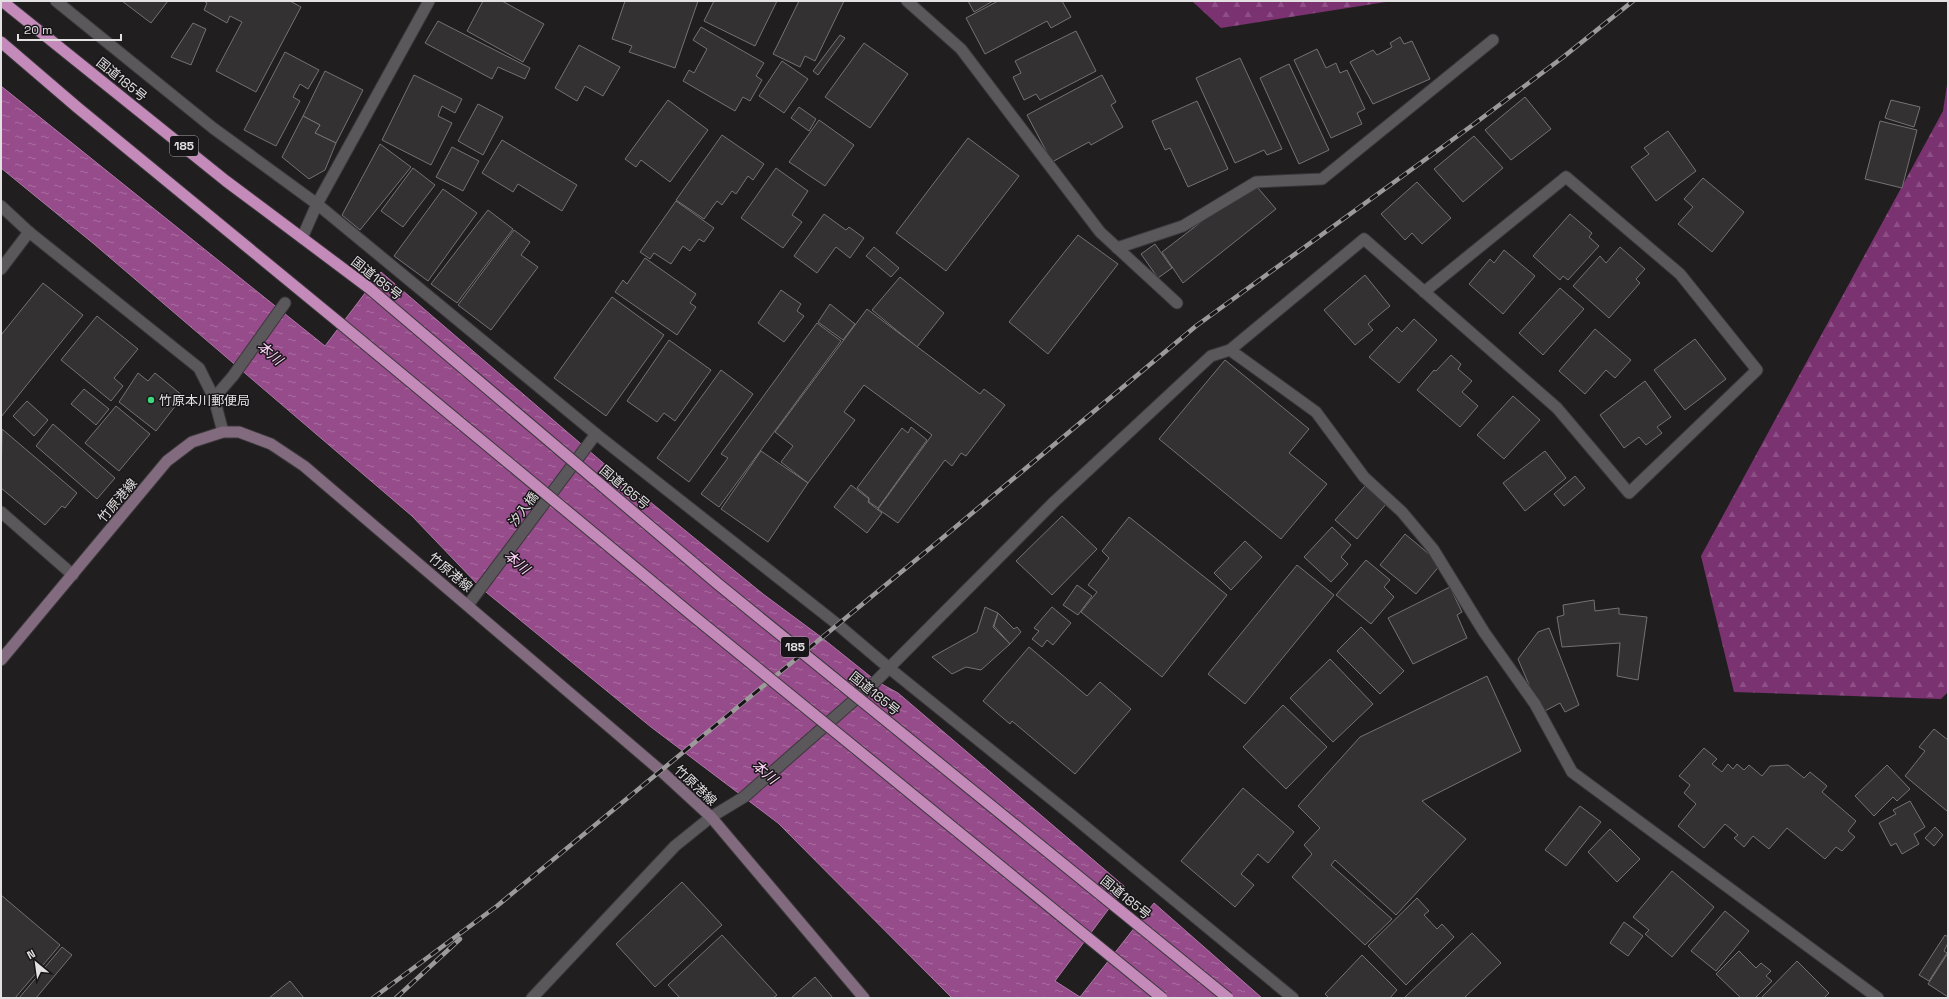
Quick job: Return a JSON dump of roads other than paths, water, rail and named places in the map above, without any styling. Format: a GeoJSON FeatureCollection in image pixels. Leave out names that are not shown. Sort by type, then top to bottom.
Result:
{"type":"FeatureCollection","features":[{"type":"Feature","properties":{"kind":"highway","name":"国道185号"},"geometry":{"type":"LineString","coordinates":[[2,1],[226,181],[369,288],[718,584],[1228,998]]}},
{"type":"Feature","properties":{"kind":"highway"},"geometry":{"type":"LineString","coordinates":[[1,42],[78,108],[686,610],[1162,998]]}},
{"type":"Feature","properties":{"kind":"main road","name":"竹原港線"},"geometry":{"type":"LineString","coordinates":[[1,660],[167,461],[192,442],[223,432],[239,432],[271,444],[304,466],[468,605],[661,771],[711,817],[864,998]]}},
{"type":"Feature","properties":{"kind":"street"},"geometry":{"type":"LineString","coordinates":[[56,1],[213,128],[317,204],[596,434],[837,624],[888,668],[1070,814],[1293,998]]}},
{"type":"Feature","properties":{"kind":"street"},"geometry":{"type":"LineString","coordinates":[[302,238],[317,204],[429,1]]}},
{"type":"Feature","properties":{"kind":"street"},"geometry":{"type":"LineString","coordinates":[[907,1],[961,50],[1100,232],[1176,303]]}},
{"type":"Feature","properties":{"kind":"street"},"geometry":{"type":"LineString","coordinates":[[1117,248],[1183,226],[1256,182],[1322,179],[1493,40]]}},
{"type":"Feature","properties":{"kind":"street"},"geometry":{"type":"LineString","coordinates":[[532,998],[675,846],[711,817],[744,797],[876,681],[1054,502],[1211,356],[1230,350],[1364,239],[1424,292],[1557,408],[1629,493],[1757,370],[1680,274],[1566,177],[1424,292]]}},
{"type":"Feature","properties":{"kind":"street"},"geometry":{"type":"LineString","coordinates":[[1,206],[29,232],[199,368],[214,398],[223,432]]}},
{"type":"Feature","properties":{"kind":"street"},"geometry":{"type":"LineString","coordinates":[[1,269],[29,232]]}},
{"type":"Feature","properties":{"kind":"street"},"geometry":{"type":"LineString","coordinates":[[214,398],[233,376],[285,303]]}},
{"type":"Feature","properties":{"kind":"street"},"geometry":{"type":"LineString","coordinates":[[1230,350],[1316,412],[1364,478],[1402,512],[1433,549],[1484,632],[1535,704],[1572,772],[1878,998]]}},
{"type":"Feature","properties":{"kind":"street","name":"汐入橋"},"geometry":{"type":"LineString","coordinates":[[468,605],[596,434]]}},
{"type":"Feature","properties":{"kind":"street"},"geometry":{"type":"LineString","coordinates":[[1,512],[73,575]]}},
{"type":"Feature","properties":{"kind":"water","name":"本川"},"geometry":{"type":"Polygon","coordinates":[[[1,86],[325,346],[381,272],[616,474],[763,594],[821,637],[876,681],[898,693],[1125,887],[1055,981],[1080,997],[1154,903],[1262,998],[952,998],[778,823],[651,727],[481,588],[412,516],[94,244],[1,168],[1,86]]]}},
{"type":"Feature","properties":{"kind":"railway"},"geometry":{"type":"LineString","coordinates":[[373,998],[497,906],[940,540],[1196,326],[1470,127],[1562,58],[1633,1]]}},
{"type":"Feature","properties":{"kind":"railway"},"geometry":{"type":"LineString","coordinates":[[396,998],[460,939]]}},
{"type":"Feature","properties":{"kind":"place","name":"竹原本川郵便局"},"geometry":{"type":"Point","coordinates":[151,400]}}]}
